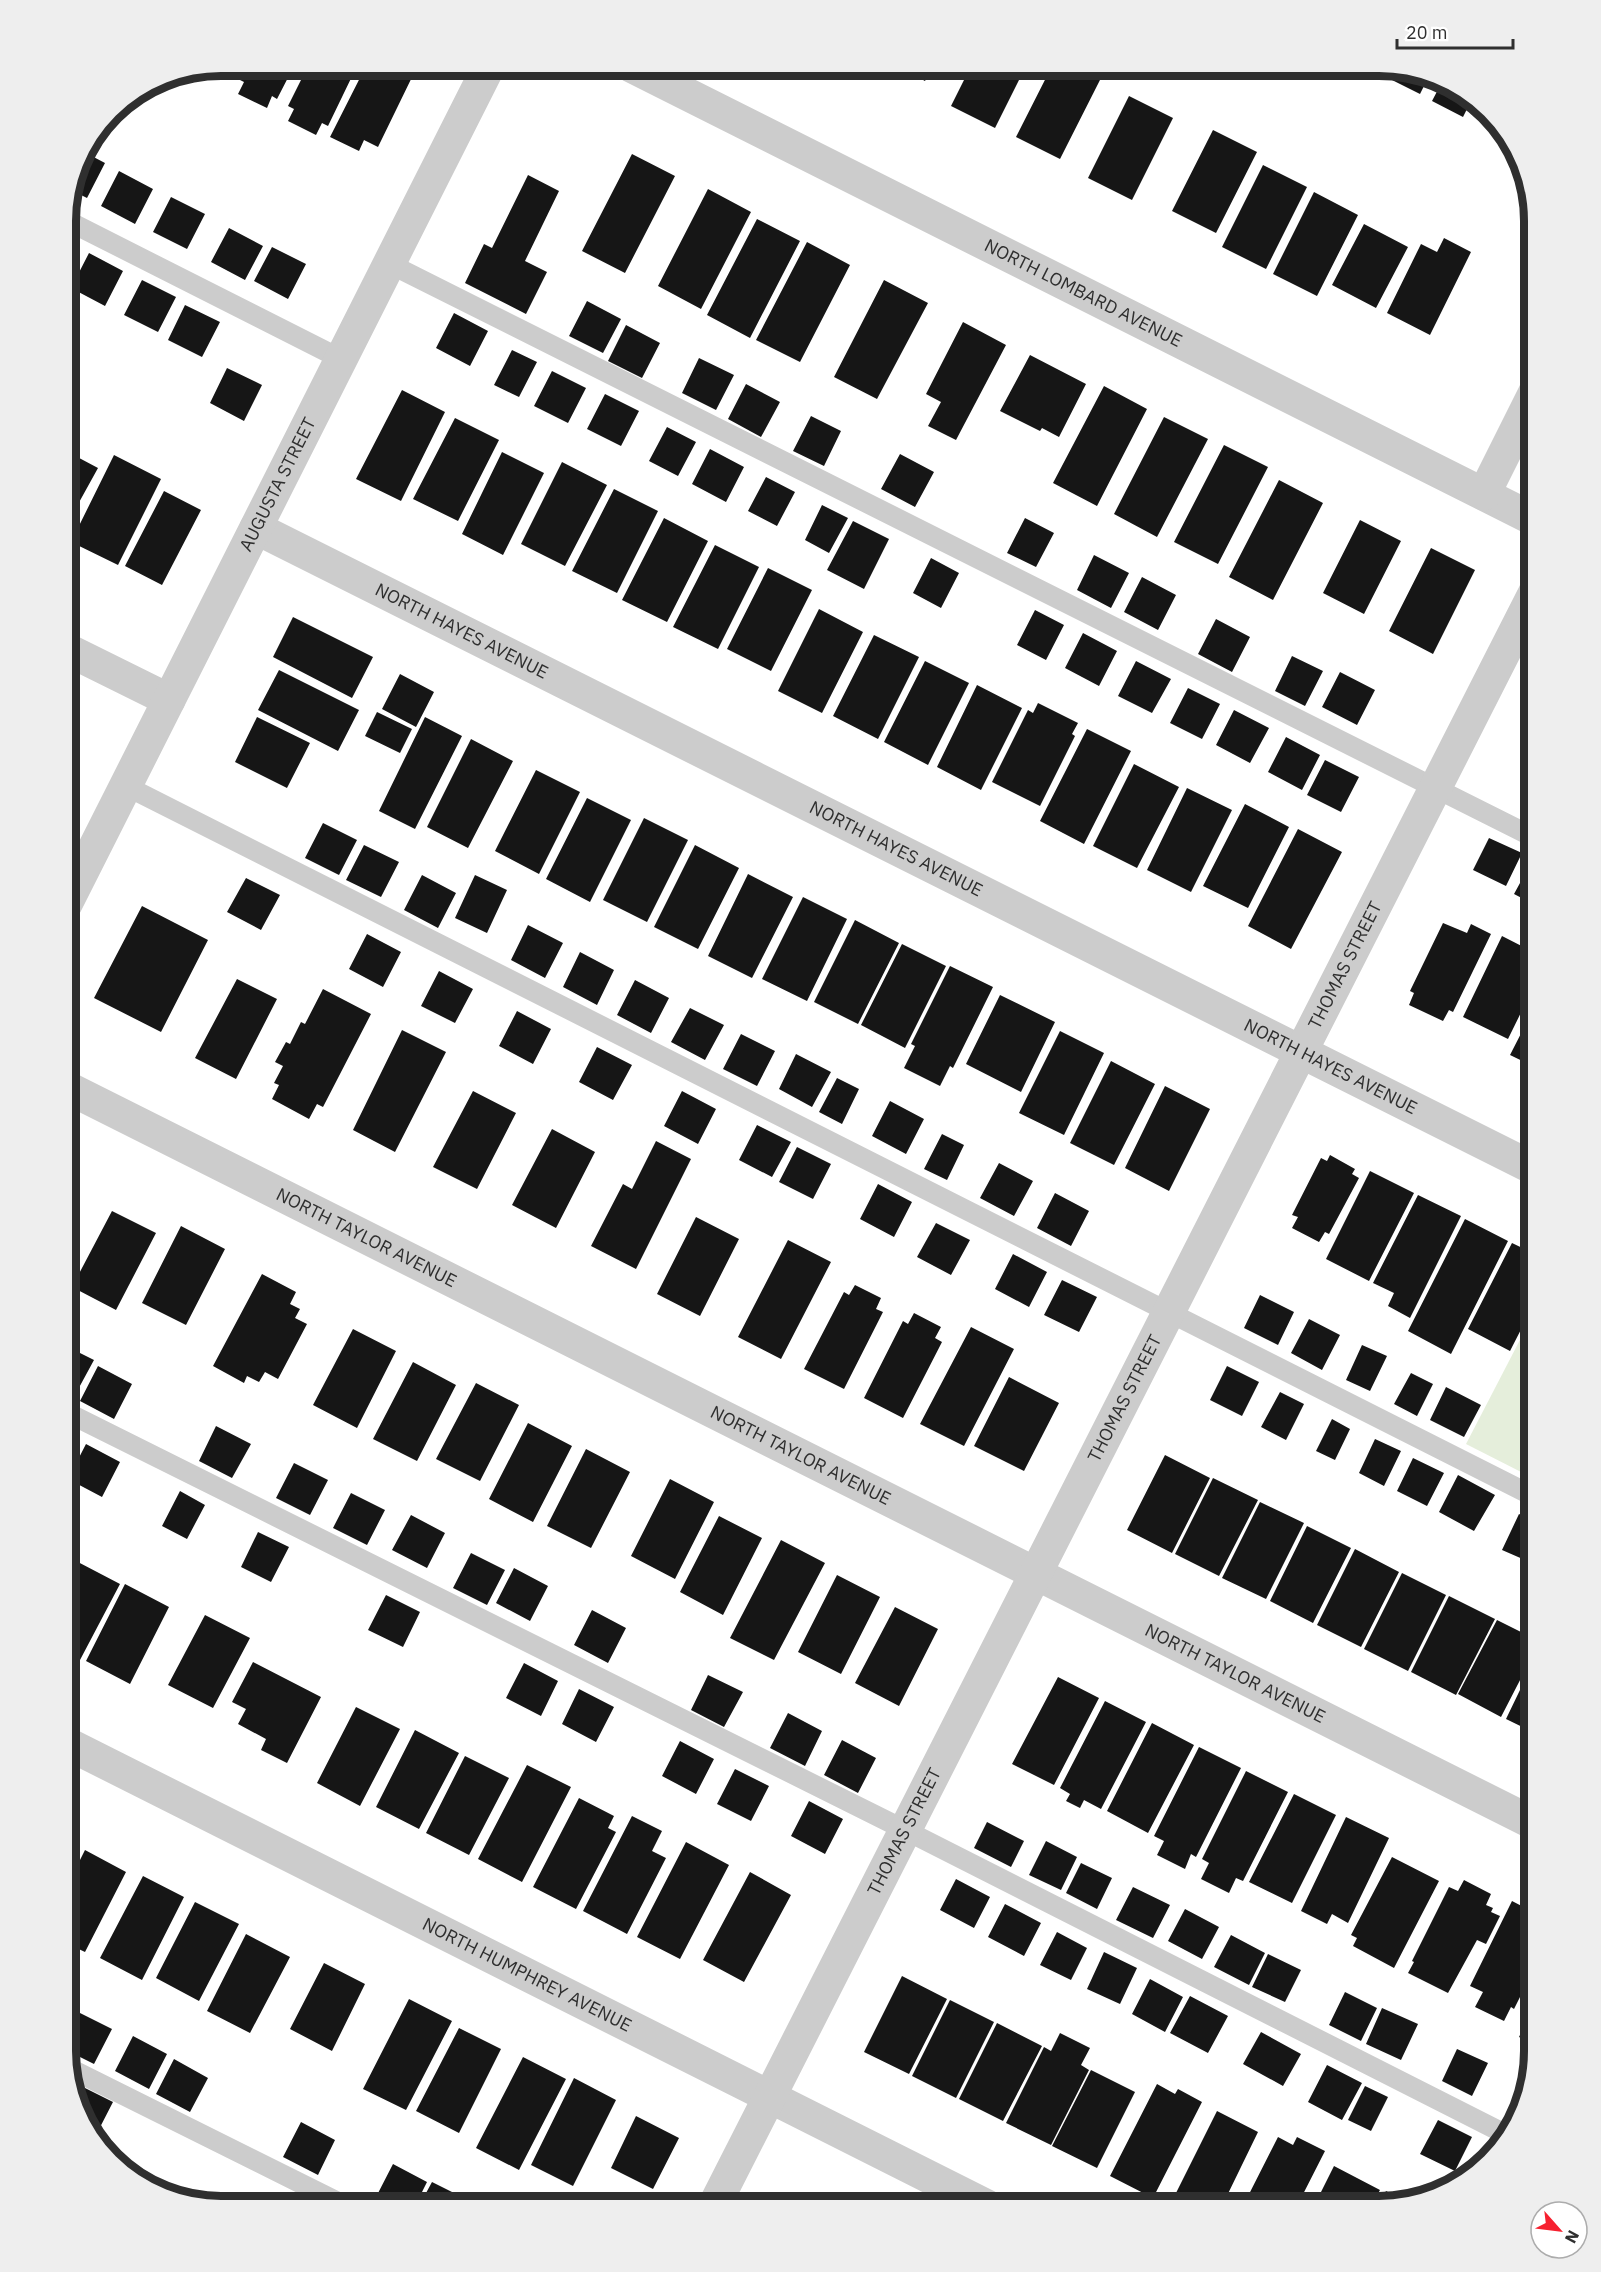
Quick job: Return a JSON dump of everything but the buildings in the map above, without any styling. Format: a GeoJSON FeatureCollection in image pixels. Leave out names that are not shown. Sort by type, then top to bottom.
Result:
{"type":"FeatureCollection","features":[{"type":"Feature","properties":{"kind":"street","name":"AUGUSTA STREET"},"geometry":{"type":"LineString","coordinates":[[77,883],[484,77]]}},
{"type":"Feature","properties":{"kind":"street","name":"NORTH LOMBARD AVENUE"},"geometry":{"type":"LineString","coordinates":[[653,77],[1524,514]]}},
{"type":"Feature","properties":{"kind":"street"},"geometry":{"type":"LineString","coordinates":[[1484,494],[1524,414]]}},
{"type":"Feature","properties":{"kind":"street","name":"NORTH HAYES AVENUE"},"geometry":{"type":"LineString","coordinates":[[256,528],[1524,1163]]}},
{"type":"Feature","properties":{"kind":"street","name":"THOMAS STREET"},"geometry":{"type":"LineString","coordinates":[[719,2195],[1524,614]]}},
{"type":"Feature","properties":{"kind":"street"},"geometry":{"type":"LineString","coordinates":[[77,654],[169,700]]}},
{"type":"Feature","properties":{"kind":"street","name":"NORTH TAYLOR AVENUE"},"geometry":{"type":"LineString","coordinates":[[77,1091],[1524,1818]]}},
{"type":"Feature","properties":{"kind":"street","name":"NORTH HUMPHREY AVENUE"},"geometry":{"type":"LineString","coordinates":[[76,1748],[967,2196]]}},
{"type":"Feature","properties":{"kind":"lane"},"geometry":{"type":"LineString","coordinates":[[77,226],[341,359]]}},
{"type":"Feature","properties":{"kind":"lane"},"geometry":{"type":"LineString","coordinates":[[390,264],[1524,832]]}},
{"type":"Feature","properties":{"kind":"lane"},"geometry":{"type":"LineString","coordinates":[[126,786],[1524,1491]]}},
{"type":"Feature","properties":{"kind":"lane"},"geometry":{"type":"LineString","coordinates":[[76,1417],[905,1830],[1500,2131]]}},
{"type":"Feature","properties":{"kind":"lane"},"geometry":{"type":"LineString","coordinates":[[78,2073],[324,2195]]}},
{"type":"Feature","properties":{"kind":"green space"},"geometry":{"type":"Polygon","coordinates":[[[1524,1332],[1524,1473],[1466,1444],[1524,1332]]]}}]}
